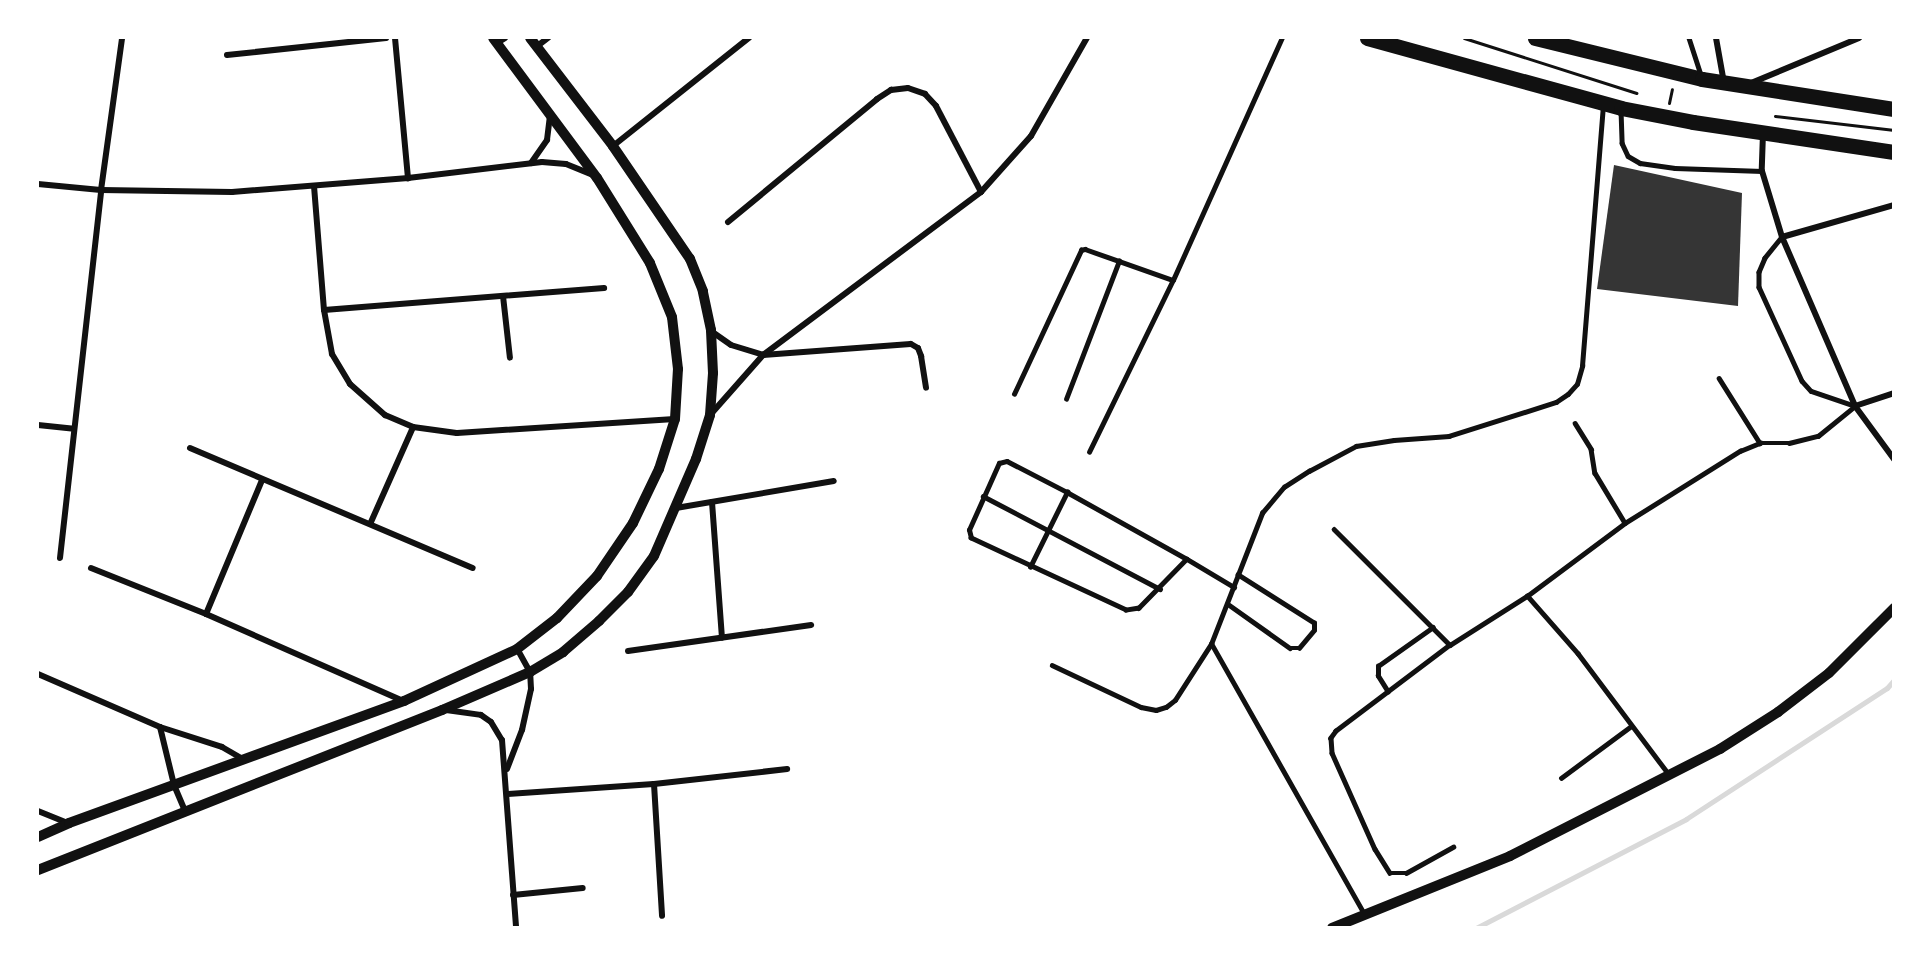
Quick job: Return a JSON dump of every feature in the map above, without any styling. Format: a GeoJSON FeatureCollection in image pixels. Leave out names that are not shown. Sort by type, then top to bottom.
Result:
{"type":"FeatureCollection","features":[{"type":"Feature","properties":{"kind":"main road"},"geometry":{"type":"LineString","coordinates":[[1367,38],[1621,108],[1893,152]]}},
{"type":"Feature","properties":{"kind":"main road"},"geometry":{"type":"LineString","coordinates":[[1535,38],[1579,46],[1702,79],[1893,109]]}},
{"type":"Feature","properties":{"kind":"street"},"geometry":{"type":"LineString","coordinates":[[60,558],[101,190],[122,38]]}},
{"type":"Feature","properties":{"kind":"street"},"geometry":{"type":"LineString","coordinates":[[227,55],[386,38]]}},
{"type":"Feature","properties":{"kind":"street"},"geometry":{"type":"LineString","coordinates":[[395,38],[408,178]]}},
{"type":"Feature","properties":{"kind":"street"},"geometry":{"type":"LineString","coordinates":[[38,870],[442,710],[530,672],[563,651],[628,592],[654,556],[676,508],[710,415],[713,373],[711,330],[703,291],[690,259],[613,146],[533,42],[548,38]]}},
{"type":"Feature","properties":{"kind":"street"},"geometry":{"type":"LineString","coordinates":[[613,146],[749,38]]}},
{"type":"Feature","properties":{"kind":"street"},"geometry":{"type":"LineString","coordinates":[[710,415],[763,355],[981,192],[1031,136],[1087,38]]}},
{"type":"Feature","properties":{"kind":"street"},"geometry":{"type":"LineString","coordinates":[[1716,38],[1725,83]]}},
{"type":"Feature","properties":{"kind":"street"},"geometry":{"type":"LineString","coordinates":[[1743,86],[1859,38]]}},
{"type":"Feature","properties":{"kind":"street"},"geometry":{"type":"LineString","coordinates":[[38,837],[69,823],[404,701],[517,649],[557,618],[603,567],[633,523],[659,469],[675,418],[678,369],[672,317],[650,263],[597,178],[498,39]]}},
{"type":"Feature","properties":{"kind":"street"},"geometry":{"type":"LineString","coordinates":[[728,222],[877,99],[891,90],[908,88],[925,94],[936,106],[981,192]]}},
{"type":"Feature","properties":{"kind":"street"},"geometry":{"type":"LineString","coordinates":[[531,164],[547,140],[549,111]]}},
{"type":"Feature","properties":{"kind":"street"},"geometry":{"type":"LineString","coordinates":[[1763,132],[1762,171],[1782,237],[1855,406],[1893,459]]}},
{"type":"Feature","properties":{"kind":"street"},"geometry":{"type":"LineString","coordinates":[[38,184],[101,190],[232,192],[408,178],[531,164],[566,164],[597,178]]}},
{"type":"Feature","properties":{"kind":"street"},"geometry":{"type":"LineString","coordinates":[[314,186],[324,310],[332,354],[350,384],[385,415],[413,427],[457,433],[505,432],[675,418]]}},
{"type":"Feature","properties":{"kind":"street"},"geometry":{"type":"LineString","coordinates":[[1782,237],[1893,205]]}},
{"type":"Feature","properties":{"kind":"street"},"geometry":{"type":"LineString","coordinates":[[324,310],[604,288]]}},
{"type":"Feature","properties":{"kind":"street"},"geometry":{"type":"LineString","coordinates":[[503,296],[510,358]]}},
{"type":"Feature","properties":{"kind":"street"},"geometry":{"type":"LineString","coordinates":[[711,330],[731,345],[763,355],[911,344],[918,348],[921,356],[926,388]]}},
{"type":"Feature","properties":{"kind":"street"},"geometry":{"type":"LineString","coordinates":[[1855,406],[1893,393]]}},
{"type":"Feature","properties":{"kind":"street"},"geometry":{"type":"LineString","coordinates":[[38,424],[74,429]]}},
{"type":"Feature","properties":{"kind":"street"},"geometry":{"type":"LineString","coordinates":[[370,522],[413,427]]}},
{"type":"Feature","properties":{"kind":"street"},"geometry":{"type":"LineString","coordinates":[[190,448],[262,480],[370,522],[472,568]]}},
{"type":"Feature","properties":{"kind":"street"},"geometry":{"type":"LineString","coordinates":[[206,614],[262,480]]}},
{"type":"Feature","properties":{"kind":"street"},"geometry":{"type":"LineString","coordinates":[[676,508],[834,481]]}},
{"type":"Feature","properties":{"kind":"street"},"geometry":{"type":"LineString","coordinates":[[712,502],[722,638]]}},
{"type":"Feature","properties":{"kind":"street"},"geometry":{"type":"LineString","coordinates":[[91,568],[206,614],[404,701]]}},
{"type":"Feature","properties":{"kind":"street"},"geometry":{"type":"LineString","coordinates":[[1332,927],[1510,856],[1720,749],[1778,712],[1829,674],[1893,608]]}},
{"type":"Feature","properties":{"kind":"street"},"geometry":{"type":"LineString","coordinates":[[628,651],[811,625]]}},
{"type":"Feature","properties":{"kind":"street"},"geometry":{"type":"LineString","coordinates":[[507,770],[528,710],[531,689],[530,672],[517,649]]}},
{"type":"Feature","properties":{"kind":"street"},"geometry":{"type":"LineString","coordinates":[[38,674],[160,727],[222,747],[243,759]]}},
{"type":"Feature","properties":{"kind":"street"},"geometry":{"type":"LineString","coordinates":[[442,710],[482,715],[491,722],[502,740],[507,770],[516,927]]}},
{"type":"Feature","properties":{"kind":"street"},"geometry":{"type":"LineString","coordinates":[[160,727],[174,785],[185,811]]}},
{"type":"Feature","properties":{"kind":"street"},"geometry":{"type":"LineString","coordinates":[[507,794],[654,784],[787,769]]}},
{"type":"Feature","properties":{"kind":"street"},"geometry":{"type":"LineString","coordinates":[[654,784],[662,916]]}},
{"type":"Feature","properties":{"kind":"street"},"geometry":{"type":"LineString","coordinates":[[38,811],[69,823]]}},
{"type":"Feature","properties":{"kind":"street"},"geometry":{"type":"LineString","coordinates":[[513,895],[583,888]]}},
{"type":"Feature","properties":{"kind":"lane"},"geometry":{"type":"LineString","coordinates":[[1089,452],[1173,279],[1282,38]]}},
{"type":"Feature","properties":{"kind":"lane"},"geometry":{"type":"LineString","coordinates":[[1689,38],[1702,79]]}},
{"type":"Feature","properties":{"kind":"lane"},"geometry":{"type":"LineString","coordinates":[[1052,665],[1141,707],[1156,710],[1166,707],[1176,700],[1211,644],[1262,513],[1284,488],[1309,471],[1356,446],[1449,435],[1556,402],[1568,394],[1577,384],[1582,366],[1603,103]]}},
{"type":"Feature","properties":{"kind":"lane"},"geometry":{"type":"LineString","coordinates":[[1621,108],[1622,143],[1628,156],[1640,163],[1675,168],[1762,171]]}},
{"type":"Feature","properties":{"kind":"lane"},"geometry":{"type":"LineString","coordinates":[[1782,237],[1765,258],[1759,272],[1759,287],[1802,381],[1811,391],[1855,406]]}},
{"type":"Feature","properties":{"kind":"lane"},"geometry":{"type":"LineString","coordinates":[[1014,394],[1077,253],[1085,249],[1173,279]]}},
{"type":"Feature","properties":{"kind":"lane"},"geometry":{"type":"LineString","coordinates":[[1066,399],[1119,261]]}},
{"type":"Feature","properties":{"kind":"lane"},"geometry":{"type":"LineString","coordinates":[[1719,378],[1760,443]]}},
{"type":"Feature","properties":{"kind":"lane"},"geometry":{"type":"LineString","coordinates":[[1453,847],[1406,873],[1390,873],[1375,849],[1332,753],[1331,738],[1335,731],[1450,645],[1527,596],[1625,523],[1740,451],[1760,443],[1789,443],[1818,436],[1855,406]]}},
{"type":"Feature","properties":{"kind":"lane"},"geometry":{"type":"LineString","coordinates":[[1575,423],[1591,448],[1594,473],[1625,523]]}},
{"type":"Feature","properties":{"kind":"lane"},"geometry":{"type":"LineString","coordinates":[[1187,559],[1139,608],[1126,610],[970,538],[969,530],[983,496],[1003,460],[1067,492],[1187,559],[1234,587]]}},
{"type":"Feature","properties":{"kind":"lane"},"geometry":{"type":"LineString","coordinates":[[1030,567],[1067,492]]}},
{"type":"Feature","properties":{"kind":"lane"},"geometry":{"type":"LineString","coordinates":[[983,496],[1160,588]]}},
{"type":"Feature","properties":{"kind":"lane"},"geometry":{"type":"LineString","coordinates":[[1334,529],[1450,645]]}},
{"type":"Feature","properties":{"kind":"lane"},"geometry":{"type":"LineString","coordinates":[[1228,604],[1290,648],[1299,648],[1314,630],[1314,623],[1238,575]]}},
{"type":"Feature","properties":{"kind":"lane"},"geometry":{"type":"LineString","coordinates":[[1527,596],[1578,654],[1630,727],[1668,774]]}},
{"type":"Feature","properties":{"kind":"lane"},"geometry":{"type":"LineString","coordinates":[[1388,692],[1378,676],[1378,666],[1432,627]]}},
{"type":"Feature","properties":{"kind":"lane"},"geometry":{"type":"LineString","coordinates":[[1211,644],[1364,914]]}},
{"type":"Feature","properties":{"kind":"lane"},"geometry":{"type":"LineString","coordinates":[[1561,778],[1630,727]]}},
{"type":"Feature","properties":{"kind":"path"},"geometry":{"type":"LineString","coordinates":[[1464,38],[1645,96]]}},
{"type":"Feature","properties":{"kind":"path"},"geometry":{"type":"LineString","coordinates":[[1667,103],[1679,104]]}},
{"type":"Feature","properties":{"kind":"path"},"geometry":{"type":"LineString","coordinates":[[1774,116],[1893,130]]}},
{"type":"Feature","properties":{"kind":"building"},"geometry":{"type":"Polygon","coordinates":[[[1614,165],[1742,193],[1738,306],[1597,289],[1614,165]]]}},
{"type":"Feature","properties":{"kind":"waterway"},"geometry":{"type":"LineString","coordinates":[[1476,928],[1686,819],[1887,688],[1894,680]]}}]}
